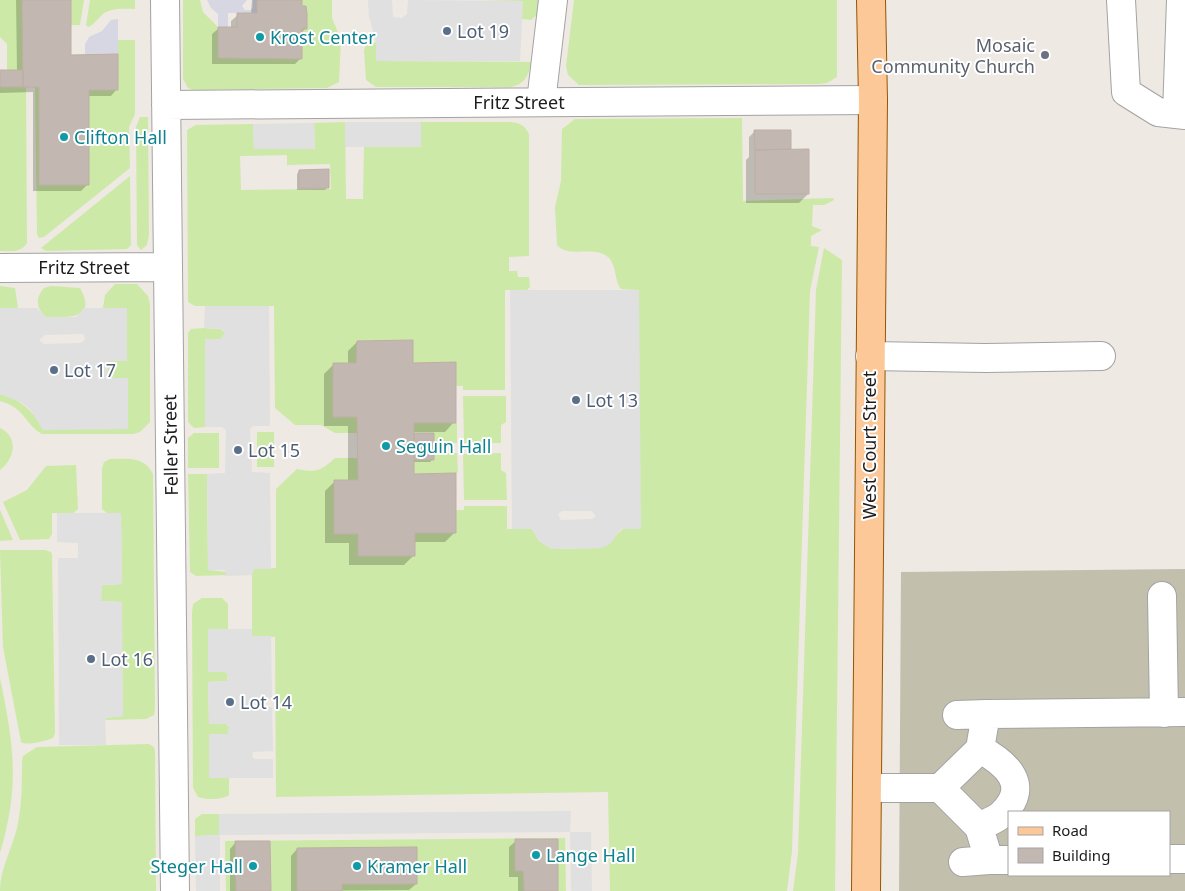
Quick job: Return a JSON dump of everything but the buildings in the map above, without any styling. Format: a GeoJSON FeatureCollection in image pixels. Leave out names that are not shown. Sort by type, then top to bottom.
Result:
{"type":"FeatureCollection","features":[{"type":"Feature","properties":{"kind":"main road","name":"West Court Street"},"geometry":{"type":"LineString","coordinates":[[866,891],[873,100],[871,0]]}},
{"type":"Feature","properties":{"kind":"street","name":"Feller Street"},"geometry":{"type":"LineString","coordinates":[[164,0],[175,891]]}},
{"type":"Feature","properties":{"kind":"street"},"geometry":{"type":"LineString","coordinates":[[541,102],[553,0]]}},
{"type":"Feature","properties":{"kind":"street"},"geometry":{"type":"LineString","coordinates":[[1121,0],[1126,92],[1158,112],[1181,115],[1181,0]]}},
{"type":"Feature","properties":{"kind":"street","name":"Fritz Street"},"geometry":{"type":"LineString","coordinates":[[166,105],[873,100]]}},
{"type":"Feature","properties":{"kind":"street","name":"Fritz Street"},"geometry":{"type":"LineString","coordinates":[[0,268],[168,267]]}},
{"type":"Feature","properties":{"kind":"street"},"geometry":{"type":"LineString","coordinates":[[870,356],[985,358],[1101,356]]}},
{"type":"Feature","properties":{"kind":"street"},"geometry":{"type":"LineString","coordinates":[[957,714],[1175,713],[1162,596]]}},
{"type":"Feature","properties":{"kind":"street"},"geometry":{"type":"LineString","coordinates":[[867,788],[940,788],[980,749],[986,714]]}},
{"type":"Feature","properties":{"kind":"street"},"geometry":{"type":"LineString","coordinates":[[979,827],[1002,815],[1013,800],[1015,786],[1011,771],[999,760],[980,749]]}},
{"type":"Feature","properties":{"kind":"street"},"geometry":{"type":"LineString","coordinates":[[940,788],[979,827],[987,861]]}},
{"type":"Feature","properties":{"kind":"street"},"geometry":{"type":"LineString","coordinates":[[1170,859],[1185,859]]}},
{"type":"Feature","properties":{"kind":"shaded area"},"geometry":{"type":"Polygon","coordinates":[[[207,0],[247,0],[242,6],[245,10],[251,10],[253,0],[257,0],[257,13],[228,13],[228,27],[218,27],[218,14],[211,8],[207,0]]]}},
{"type":"Feature","properties":{"kind":"shaded area","name":"Lot 19"},"geometry":{"type":"Polygon","coordinates":[[[368,0],[392,0],[393,17],[402,18],[407,14],[408,0],[523,1],[520,61],[376,61],[376,42],[369,16],[368,0]]]}},
{"type":"Feature","properties":{"kind":"shaded area"},"geometry":{"type":"Polygon","coordinates":[[[118,19],[118,54],[85,54],[85,44],[89,37],[102,31],[111,20],[118,19]]]}},
{"type":"Feature","properties":{"kind":"shaded area"},"geometry":{"type":"Polygon","coordinates":[[[345,122],[421,122],[421,147],[345,147],[345,122]]]}},
{"type":"Feature","properties":{"kind":"shaded area"},"geometry":{"type":"Polygon","coordinates":[[[314,123],[315,149],[254,149],[253,124],[314,123]]]}},
{"type":"Feature","properties":{"kind":"shaded area","name":"Lot 13"},"geometry":{"type":"Polygon","coordinates":[[[510,290],[639,290],[641,529],[621,529],[610,544],[602,548],[552,549],[539,541],[532,529],[512,529],[510,290]],[[562,511],[558,514],[561,520],[592,519],[596,516],[592,511],[562,511]]]}},
{"type":"Feature","properties":{"kind":"shaded area","name":"Lot 15"},"geometry":{"type":"Polygon","coordinates":[[[205,306],[269,306],[270,426],[253,426],[250,429],[252,472],[270,473],[271,569],[254,569],[252,575],[224,576],[227,572],[224,570],[208,570],[207,474],[225,473],[226,430],[222,427],[205,427],[205,339],[221,339],[225,333],[220,329],[204,328],[205,306]]]}},
{"type":"Feature","properties":{"kind":"shaded area","name":"Lot 17"},"geometry":{"type":"Polygon","coordinates":[[[0,308],[37,308],[46,317],[76,317],[84,308],[127,308],[127,361],[108,361],[108,378],[128,378],[128,429],[43,430],[30,409],[21,402],[0,394],[0,308]],[[45,335],[39,340],[44,344],[80,343],[85,340],[84,335],[45,335]]]}},
{"type":"Feature","properties":{"kind":"shaded area","name":"Lot 16"},"geometry":{"type":"Polygon","coordinates":[[[57,513],[121,513],[122,584],[102,585],[101,601],[122,602],[123,716],[105,718],[106,745],[59,745],[58,558],[78,558],[78,543],[57,542],[57,513]]]}},
{"type":"Feature","properties":{"kind":"shaded area"},"geometry":{"type":"Polygon","coordinates":[[[1185,569],[1185,891],[899,891],[901,572],[1185,569]]]}},
{"type":"Feature","properties":{"kind":"shaded area","name":"Lot 14"},"geometry":{"type":"Polygon","coordinates":[[[208,629],[252,629],[252,636],[271,636],[272,698],[255,698],[252,704],[255,707],[272,707],[273,751],[253,752],[252,757],[255,759],[273,759],[273,778],[209,778],[209,734],[228,734],[229,727],[226,724],[209,724],[208,682],[227,681],[228,675],[225,672],[208,672],[208,629]]]}},
{"type":"Feature","properties":{"kind":"shaded area"},"geometry":{"type":"Polygon","coordinates":[[[571,811],[570,832],[220,835],[220,891],[196,891],[195,836],[219,835],[219,814],[571,811]]]}},
{"type":"Feature","properties":{"kind":"shaded area"},"geometry":{"type":"Polygon","coordinates":[[[570,832],[591,832],[592,891],[571,891],[570,832]]]}},
{"type":"Feature","properties":{"kind":"green space"},"geometry":{"type":"Polygon","coordinates":[[[0,0],[22,0],[23,70],[7,70],[7,44],[0,37],[0,0]]]}},
{"type":"Feature","properties":{"kind":"green space"},"geometry":{"type":"Polygon","coordinates":[[[71,0],[84,0],[80,25],[71,25],[71,0]]]}},
{"type":"Feature","properties":{"kind":"green space"},"geometry":{"type":"Polygon","coordinates":[[[90,0],[135,0],[135,9],[116,9],[107,12],[88,27],[86,25],[90,0]]]}},
{"type":"Feature","properties":{"kind":"green space"},"geometry":{"type":"Polygon","coordinates":[[[183,0],[200,0],[203,12],[218,27],[218,58],[302,59],[302,29],[307,29],[306,7],[302,6],[302,0],[332,0],[332,18],[341,40],[339,82],[327,88],[193,90],[188,88],[183,79],[183,0]]]}},
{"type":"Feature","properties":{"kind":"green space"},"geometry":{"type":"Polygon","coordinates":[[[482,0],[538,0],[537,15],[531,20],[522,19],[522,1],[482,0]]]}},
{"type":"Feature","properties":{"kind":"green space"},"geometry":{"type":"Polygon","coordinates":[[[574,0],[837,0],[837,77],[827,83],[819,84],[579,85],[568,75],[566,66],[574,0]]]}},
{"type":"Feature","properties":{"kind":"green space"},"geometry":{"type":"Polygon","coordinates":[[[118,40],[135,40],[135,114],[129,127],[130,168],[44,237],[39,238],[37,234],[35,87],[39,87],[39,185],[89,90],[118,90],[118,40]]]}},
{"type":"Feature","properties":{"kind":"green space"},"geometry":{"type":"Polygon","coordinates":[[[376,42],[377,61],[531,62],[526,78],[520,84],[511,87],[376,87],[366,80],[364,50],[366,45],[376,42]]]}},
{"type":"Feature","properties":{"kind":"green space"},"geometry":{"type":"Polygon","coordinates":[[[0,87],[26,87],[27,243],[18,250],[11,251],[0,251],[0,87]]]}},
{"type":"Feature","properties":{"kind":"green space"},"geometry":{"type":"Polygon","coordinates":[[[140,117],[148,117],[149,235],[147,245],[141,250],[137,245],[136,127],[140,117]]]}},
{"type":"Feature","properties":{"kind":"green space"},"geometry":{"type":"Polygon","coordinates":[[[742,118],[743,201],[833,198],[834,200],[824,205],[813,205],[812,226],[822,230],[811,236],[811,246],[819,247],[810,291],[792,851],[787,891],[610,891],[608,792],[276,797],[275,637],[252,636],[252,571],[254,569],[276,568],[276,489],[297,469],[314,471],[326,466],[335,458],[358,458],[358,480],[334,480],[334,534],[358,534],[358,556],[415,556],[415,533],[455,533],[456,510],[464,510],[464,506],[507,506],[507,529],[532,529],[539,541],[552,549],[602,548],[624,528],[638,290],[621,289],[611,260],[608,257],[595,252],[568,251],[557,245],[555,207],[561,181],[562,129],[575,119],[742,118]]]}},
{"type":"Feature","properties":{"kind":"green space"},"geometry":{"type":"Polygon","coordinates":[[[345,122],[346,199],[363,199],[364,147],[421,147],[421,122],[511,122],[520,124],[526,129],[529,134],[529,256],[509,257],[509,271],[517,271],[518,277],[529,277],[530,287],[527,290],[505,290],[505,390],[463,390],[463,386],[456,386],[455,362],[413,363],[413,340],[357,341],[356,363],[333,364],[333,417],[357,417],[357,433],[335,433],[321,425],[295,425],[275,408],[274,306],[195,306],[188,302],[187,130],[196,125],[253,124],[254,149],[315,148],[314,123],[345,122]],[[287,155],[240,156],[241,190],[331,189],[330,164],[287,165],[287,155]]]}},
{"type":"Feature","properties":{"kind":"green space"},"geometry":{"type":"Polygon","coordinates":[[[130,176],[131,245],[127,249],[46,251],[41,248],[130,176]]]}},
{"type":"Feature","properties":{"kind":"green space"},"geometry":{"type":"Polygon","coordinates":[[[824,248],[842,260],[835,891],[793,891],[798,853],[816,290],[824,248]]]}},
{"type":"Feature","properties":{"kind":"green space"},"geometry":{"type":"Polygon","coordinates":[[[115,284],[137,284],[148,296],[150,304],[150,422],[140,432],[133,434],[42,434],[15,408],[0,401],[0,394],[14,399],[26,407],[43,429],[128,378],[108,378],[108,361],[127,361],[127,308],[103,308],[105,295],[115,284]]]}},
{"type":"Feature","properties":{"kind":"green space"},"geometry":{"type":"Polygon","coordinates":[[[0,286],[15,288],[18,308],[0,308],[0,286]]]}},
{"type":"Feature","properties":{"kind":"green space"},"geometry":{"type":"Polygon","coordinates":[[[51,286],[80,288],[85,298],[83,311],[71,316],[46,317],[40,310],[38,299],[44,288],[51,286]]]}},
{"type":"Feature","properties":{"kind":"green space"},"geometry":{"type":"Polygon","coordinates":[[[191,329],[220,329],[225,333],[221,339],[205,339],[205,427],[194,428],[188,422],[188,333],[191,329]]]}},
{"type":"Feature","properties":{"kind":"green space"},"geometry":{"type":"Polygon","coordinates":[[[463,396],[506,396],[506,422],[501,425],[501,443],[464,443],[463,396]]]}},
{"type":"Feature","properties":{"kind":"green space"},"geometry":{"type":"Polygon","coordinates":[[[414,423],[457,423],[457,443],[434,443],[414,433],[414,423]]]}},
{"type":"Feature","properties":{"kind":"green space"},"geometry":{"type":"Polygon","coordinates":[[[0,428],[10,437],[13,448],[9,460],[0,470],[0,428]]]}},
{"type":"Feature","properties":{"kind":"green space"},"geometry":{"type":"Polygon","coordinates":[[[257,432],[274,432],[274,467],[257,467],[257,432]]]}},
{"type":"Feature","properties":{"kind":"green space"},"geometry":{"type":"Polygon","coordinates":[[[194,433],[219,433],[219,468],[188,468],[188,438],[194,433]]]}},
{"type":"Feature","properties":{"kind":"green space"},"geometry":{"type":"Polygon","coordinates":[[[434,453],[457,453],[458,473],[414,474],[414,460],[434,453]]]}},
{"type":"Feature","properties":{"kind":"green space"},"geometry":{"type":"Polygon","coordinates":[[[501,453],[501,470],[506,473],[507,500],[464,500],[463,454],[501,453]]]}},
{"type":"Feature","properties":{"kind":"green space"},"geometry":{"type":"Polygon","coordinates":[[[110,459],[140,461],[153,474],[155,709],[154,715],[146,719],[106,720],[105,718],[123,716],[121,602],[101,601],[102,585],[122,584],[121,513],[107,513],[102,509],[102,468],[104,462],[110,459]]]}},
{"type":"Feature","properties":{"kind":"green space"},"geometry":{"type":"Polygon","coordinates":[[[76,465],[78,509],[73,513],[52,513],[52,534],[49,539],[20,540],[3,502],[27,490],[46,466],[76,465]]]}},
{"type":"Feature","properties":{"kind":"green space"},"geometry":{"type":"Polygon","coordinates":[[[188,474],[207,474],[208,570],[227,572],[226,575],[196,576],[190,572],[188,474]]]}},
{"type":"Feature","properties":{"kind":"green space"},"geometry":{"type":"Polygon","coordinates":[[[0,510],[13,540],[0,541],[0,510]]]}},
{"type":"Feature","properties":{"kind":"green space"},"geometry":{"type":"Polygon","coordinates":[[[0,550],[45,550],[51,552],[52,555],[55,733],[53,738],[37,743],[21,742],[3,647],[0,550]]]}},
{"type":"Feature","properties":{"kind":"green space"},"geometry":{"type":"Polygon","coordinates":[[[202,598],[222,598],[228,604],[228,629],[208,629],[208,672],[225,672],[228,674],[227,681],[208,682],[209,724],[226,724],[229,727],[228,734],[209,734],[209,778],[229,778],[229,795],[214,799],[198,797],[193,788],[192,613],[193,604],[202,598]]]}},
{"type":"Feature","properties":{"kind":"green space"},"geometry":{"type":"Polygon","coordinates":[[[0,678],[9,724],[13,765],[10,807],[0,853],[0,678]]]}},
{"type":"Feature","properties":{"kind":"green space"},"geometry":{"type":"Polygon","coordinates":[[[149,744],[154,747],[155,752],[156,891],[0,891],[2,875],[19,820],[23,756],[37,747],[149,744]]]}},
{"type":"Feature","properties":{"kind":"green space"},"geometry":{"type":"Polygon","coordinates":[[[202,814],[219,814],[219,835],[195,836],[195,819],[202,814]]]}},
{"type":"Feature","properties":{"kind":"green space"},"geometry":{"type":"Polygon","coordinates":[[[565,838],[566,891],[558,891],[515,840],[515,871],[523,871],[524,891],[342,891],[342,884],[417,884],[417,848],[297,848],[297,891],[271,891],[270,841],[235,841],[236,891],[226,891],[225,841],[565,838]]]}},
{"type":"Feature","properties":{"kind":"place","name":"Lot 19"},"geometry":{"type":"Point","coordinates":[447,31]}},
{"type":"Feature","properties":{"kind":"place","name":"Krost Center"},"geometry":{"type":"Point","coordinates":[260,37]}},
{"type":"Feature","properties":{"kind":"place","name":"Mosaic Community Church"},"geometry":{"type":"Point","coordinates":[1045,55]}},
{"type":"Feature","properties":{"kind":"place","name":"Clifton Hall"},"geometry":{"type":"Point","coordinates":[64,137]}},
{"type":"Feature","properties":{"kind":"place","name":"Lot 17"},"geometry":{"type":"Point","coordinates":[54,370]}},
{"type":"Feature","properties":{"kind":"place","name":"Lot 13"},"geometry":{"type":"Point","coordinates":[576,400]}},
{"type":"Feature","properties":{"kind":"place","name":"Seguin Hall"},"geometry":{"type":"Point","coordinates":[386,446]}},
{"type":"Feature","properties":{"kind":"place","name":"Lot 15"},"geometry":{"type":"Point","coordinates":[238,450]}},
{"type":"Feature","properties":{"kind":"place","name":"Lot 16"},"geometry":{"type":"Point","coordinates":[91,659]}},
{"type":"Feature","properties":{"kind":"place","name":"Lot 14"},"geometry":{"type":"Point","coordinates":[230,702]}},
{"type":"Feature","properties":{"kind":"place","name":"Lange Hall"},"geometry":{"type":"Point","coordinates":[536,855]}},
{"type":"Feature","properties":{"kind":"place","name":"Steger Hall"},"geometry":{"type":"Point","coordinates":[253,866]}},
{"type":"Feature","properties":{"kind":"place","name":"Kramer Hall"},"geometry":{"type":"Point","coordinates":[357,866]}}]}
